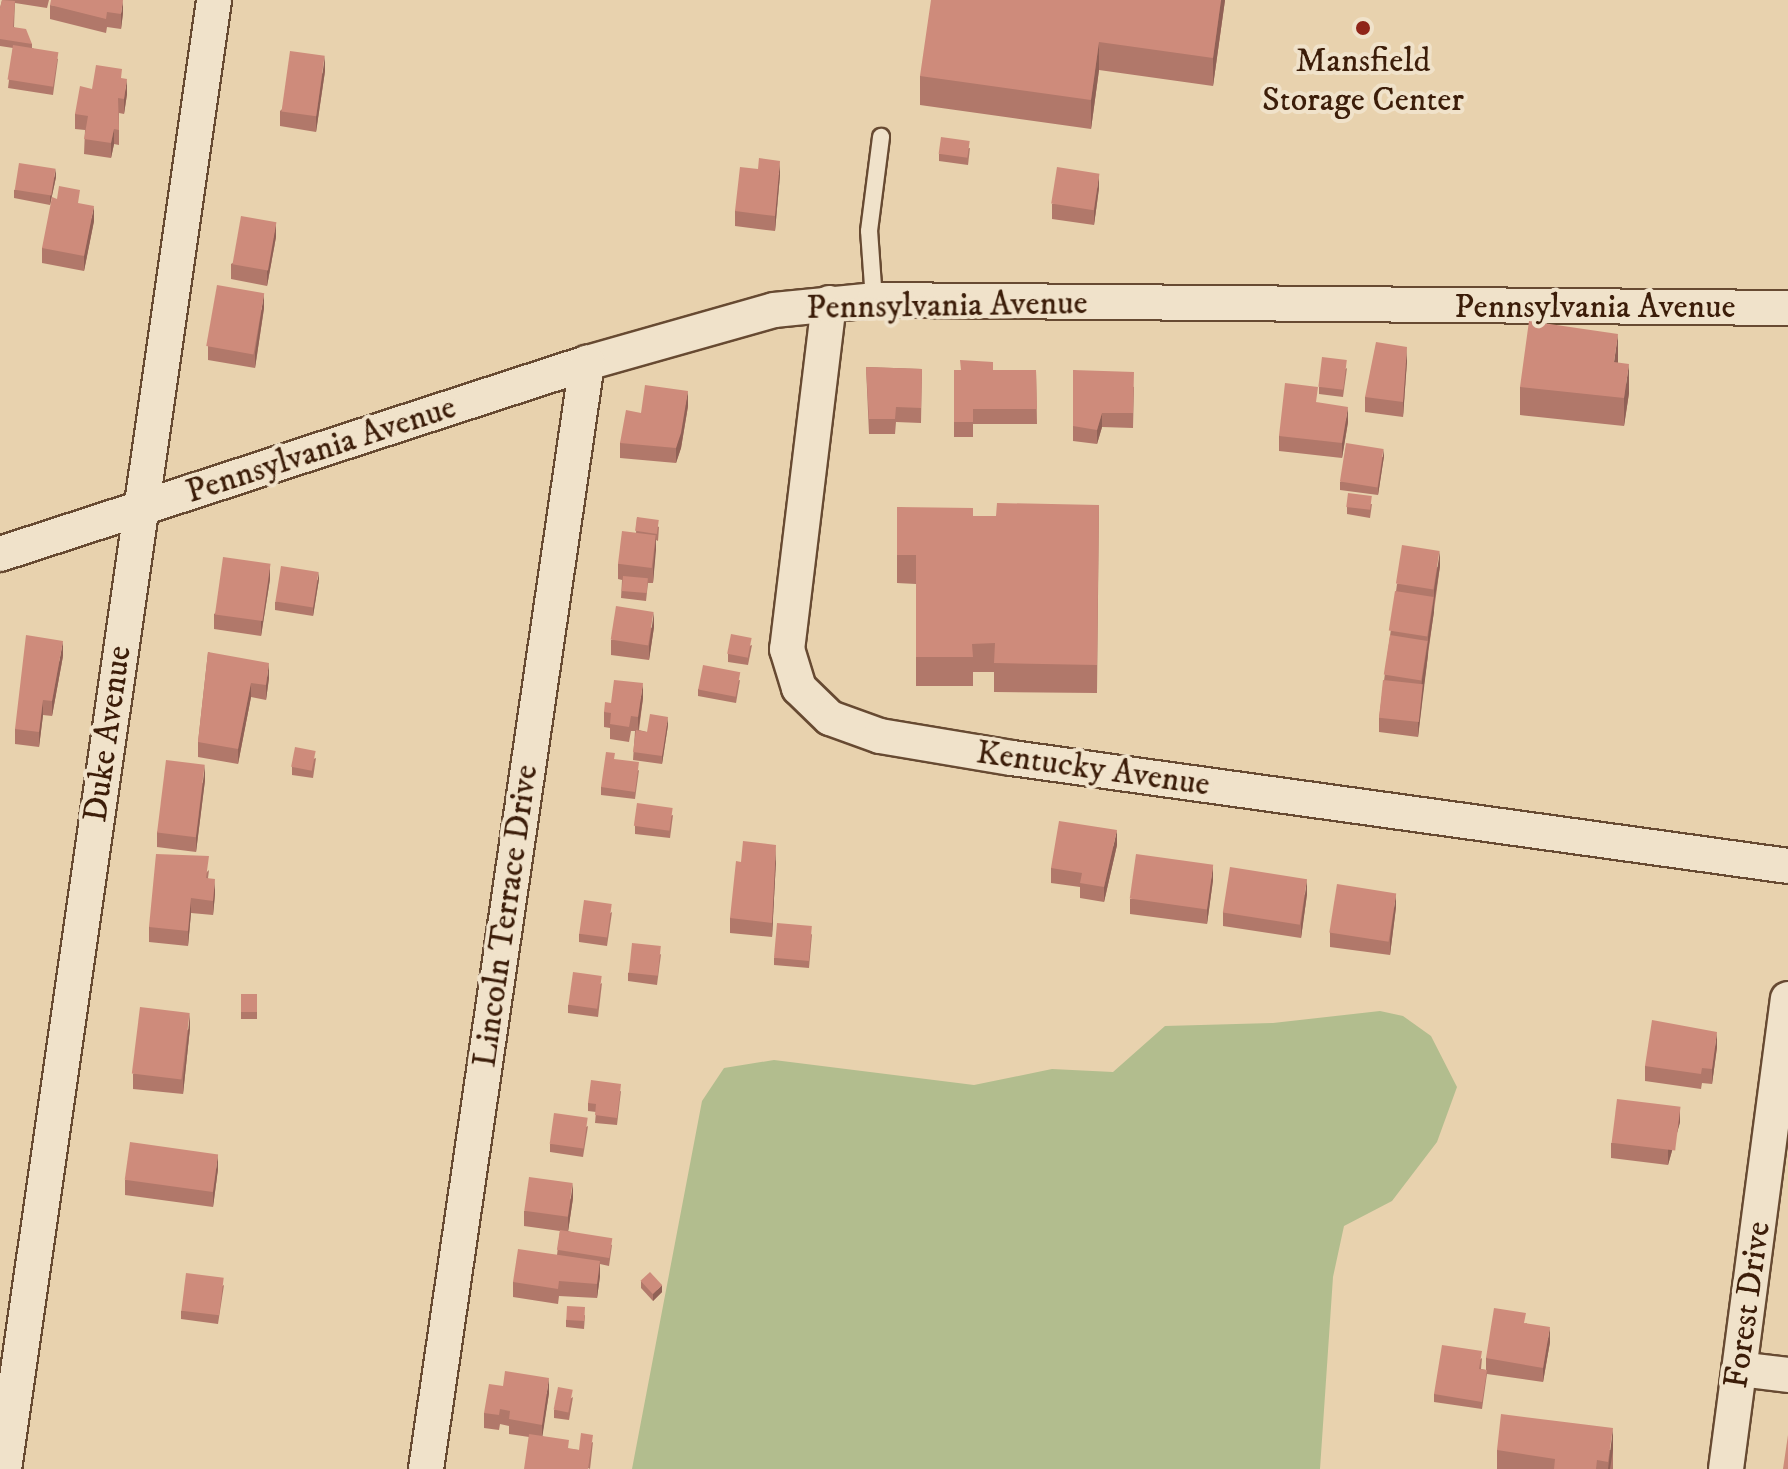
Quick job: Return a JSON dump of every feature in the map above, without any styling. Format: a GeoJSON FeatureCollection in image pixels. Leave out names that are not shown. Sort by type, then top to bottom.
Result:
{"type":"FeatureCollection","features":[{"type":"Feature","properties":{"kind":"street","name":"Duke Avenue"},"geometry":{"type":"LineString","coordinates":[[4,1469],[214,0]]}},
{"type":"Feature","properties":{"kind":"street","name":"Pennsylvania Avenue"},"geometry":{"type":"LineString","coordinates":[[0,554],[587,363],[741,317],[829,303],[874,300],[1788,308]]}},
{"type":"Feature","properties":{"kind":"street","name":"Kentucky Avenue"},"geometry":{"type":"LineString","coordinates":[[829,303],[787,649],[799,688],[830,718],[880,736],[1012,758],[1788,866]]}},
{"type":"Feature","properties":{"kind":"street","name":"Lincoln Terrace Drive"},"geometry":{"type":"LineString","coordinates":[[426,1469],[587,363]]}},
{"type":"Feature","properties":{"kind":"street","name":"Forest Drive"},"geometry":{"type":"LineString","coordinates":[[1726,1469],[1788,999]]}},
{"type":"Feature","properties":{"kind":"street"},"geometry":{"type":"LineString","coordinates":[[1739,1369],[1788,1375]]}},
{"type":"Feature","properties":{"kind":"lane"},"geometry":{"type":"LineString","coordinates":[[874,300],[869,231],[881,137]]}},
{"type":"Feature","properties":{"kind":"green space"},"geometry":{"type":"Polygon","coordinates":[[[1380,1011],[1403,1016],[1431,1036],[1457,1087],[1437,1142],[1392,1201],[1344,1226],[1333,1277],[1320,1469],[632,1469],[702,1101],[724,1068],[774,1060],[974,1085],[1052,1069],[1113,1072],[1165,1026],[1273,1023],[1380,1011]]]}},
{"type":"Feature","properties":{"kind":"building"},"geometry":{"type":"Polygon","coordinates":[[[2,0],[15,1],[13,27],[26,29],[32,44],[0,39],[2,0]]]}},
{"type":"Feature","properties":{"kind":"building"},"geometry":{"type":"Polygon","coordinates":[[[51,0],[123,0],[121,14],[107,12],[106,19],[50,5],[51,0]]]}},
{"type":"Feature","properties":{"kind":"building"},"geometry":{"type":"Polygon","coordinates":[[[931,0],[1221,0],[1213,58],[1099,42],[1091,100],[920,76],[931,0]]]}},
{"type":"Feature","properties":{"kind":"building"},"geometry":{"type":"Polygon","coordinates":[[[13,45],[58,52],[53,87],[8,80],[13,45]]]}},
{"type":"Feature","properties":{"kind":"building"},"geometry":{"type":"Polygon","coordinates":[[[290,51],[325,56],[316,116],[282,111],[290,51]]]}},
{"type":"Feature","properties":{"kind":"building"},"geometry":{"type":"Polygon","coordinates":[[[96,65],[122,69],[121,78],[127,79],[124,99],[118,98],[119,130],[114,129],[111,143],[84,139],[88,116],[75,114],[80,86],[92,89],[96,65]]]}},
{"type":"Feature","properties":{"kind":"building"},"geometry":{"type":"Polygon","coordinates":[[[941,137],[970,141],[967,158],[939,154],[941,137]]]}},
{"type":"Feature","properties":{"kind":"building"},"geometry":{"type":"Polygon","coordinates":[[[759,158],[780,161],[775,216],[735,211],[740,167],[758,169],[759,158]]]}},
{"type":"Feature","properties":{"kind":"building"},"geometry":{"type":"Polygon","coordinates":[[[19,163],[56,169],[51,195],[15,190],[19,163]]]}},
{"type":"Feature","properties":{"kind":"building"},"geometry":{"type":"Polygon","coordinates":[[[1057,167],[1099,174],[1094,210],[1051,204],[1057,167]]]}},
{"type":"Feature","properties":{"kind":"building"},"geometry":{"type":"Polygon","coordinates":[[[59,186],[80,190],[78,203],[94,206],[84,256],[42,248],[52,197],[57,199],[59,186]]]}},
{"type":"Feature","properties":{"kind":"building"},"geometry":{"type":"Polygon","coordinates":[[[241,216],[276,222],[268,271],[232,264],[241,216]]]}},
{"type":"Feature","properties":{"kind":"building"},"geometry":{"type":"Polygon","coordinates":[[[217,285],[264,293],[254,354],[206,346],[217,285]]]}},
{"type":"Feature","properties":{"kind":"building"},"geometry":{"type":"Polygon","coordinates":[[[1529,321],[1618,334],[1614,362],[1629,364],[1624,398],[1520,387],[1529,321]]]}},
{"type":"Feature","properties":{"kind":"building"},"geometry":{"type":"Polygon","coordinates":[[[1376,342],[1407,347],[1403,402],[1365,397],[1376,342]]]}},
{"type":"Feature","properties":{"kind":"building"},"geometry":{"type":"Polygon","coordinates":[[[1322,357],[1347,360],[1343,390],[1318,387],[1322,357]]]}},
{"type":"Feature","properties":{"kind":"building"},"geometry":{"type":"Polygon","coordinates":[[[960,360],[993,362],[993,370],[1036,370],[1037,409],[973,409],[973,422],[954,422],[954,370],[961,370],[960,360]]]}},
{"type":"Feature","properties":{"kind":"building"},"geometry":{"type":"Polygon","coordinates":[[[866,367],[922,369],[921,408],[896,407],[895,419],[869,419],[866,367]]]}},
{"type":"Feature","properties":{"kind":"building"},"geometry":{"type":"Polygon","coordinates":[[[1073,370],[1134,372],[1133,413],[1102,413],[1097,430],[1073,426],[1073,370]]]}},
{"type":"Feature","properties":{"kind":"building"},"geometry":{"type":"Polygon","coordinates":[[[1285,383],[1318,387],[1316,402],[1348,407],[1342,443],[1279,436],[1285,383]]]}},
{"type":"Feature","properties":{"kind":"building"},"geometry":{"type":"Polygon","coordinates":[[[645,385],[688,391],[676,448],[620,443],[626,410],[641,413],[645,385]]]}},
{"type":"Feature","properties":{"kind":"building"},"geometry":{"type":"Polygon","coordinates":[[[1346,443],[1384,449],[1377,487],[1340,482],[1346,443]]]}},
{"type":"Feature","properties":{"kind":"building"},"geometry":{"type":"Polygon","coordinates":[[[1348,493],[1372,496],[1370,510],[1346,507],[1348,493]]]}},
{"type":"Feature","properties":{"kind":"building"},"geometry":{"type":"Polygon","coordinates":[[[997,503],[1099,505],[1097,665],[994,663],[995,643],[972,644],[973,657],[916,657],[916,555],[897,555],[897,507],[973,508],[973,516],[996,516],[997,503]]]}},
{"type":"Feature","properties":{"kind":"building"},"geometry":{"type":"Polygon","coordinates":[[[637,517],[659,520],[657,534],[635,531],[637,517]]]}},
{"type":"Feature","properties":{"kind":"building"},"geometry":{"type":"Polygon","coordinates":[[[622,531],[656,535],[652,568],[618,564],[622,531]]]}},
{"type":"Feature","properties":{"kind":"building"},"geometry":{"type":"Polygon","coordinates":[[[1402,545],[1440,551],[1433,589],[1396,584],[1402,545]]]}},
{"type":"Feature","properties":{"kind":"building"},"geometry":{"type":"Polygon","coordinates":[[[223,557],[271,564],[262,621],[215,614],[223,557]]]}},
{"type":"Feature","properties":{"kind":"building"},"geometry":{"type":"Polygon","coordinates":[[[281,566],[319,572],[313,608],[275,602],[281,566]]]}},
{"type":"Feature","properties":{"kind":"building"},"geometry":{"type":"Polygon","coordinates":[[[623,576],[648,578],[647,593],[622,591],[623,576]]]}},
{"type":"Feature","properties":{"kind":"building"},"geometry":{"type":"Polygon","coordinates":[[[1395,591],[1434,597],[1427,637],[1389,631],[1395,591]]]}},
{"type":"Feature","properties":{"kind":"building"},"geometry":{"type":"Polygon","coordinates":[[[616,606],[654,612],[648,646],[611,640],[616,606]]]}},
{"type":"Feature","properties":{"kind":"building"},"geometry":{"type":"Polygon","coordinates":[[[731,634],[752,638],[748,658],[727,654],[731,634]]]}},
{"type":"Feature","properties":{"kind":"building"},"geometry":{"type":"Polygon","coordinates":[[[26,635],[63,641],[52,701],[43,700],[39,732],[15,729],[26,635]]]}},
{"type":"Feature","properties":{"kind":"building"},"geometry":{"type":"Polygon","coordinates":[[[1390,635],[1428,641],[1421,680],[1384,675],[1390,635]]]}},
{"type":"Feature","properties":{"kind":"building"},"geometry":{"type":"Polygon","coordinates":[[[208,652],[269,663],[266,685],[251,683],[238,749],[198,742],[208,652]]]}},
{"type":"Feature","properties":{"kind":"building"},"geometry":{"type":"Polygon","coordinates":[[[703,665],[740,672],[736,697],[698,690],[703,665]]]}},
{"type":"Feature","properties":{"kind":"building"},"geometry":{"type":"Polygon","coordinates":[[[614,680],[643,683],[638,717],[631,716],[629,727],[610,724],[611,713],[604,712],[605,702],[611,703],[614,680]]]}},
{"type":"Feature","properties":{"kind":"building"},"geometry":{"type":"Polygon","coordinates":[[[1383,680],[1423,684],[1419,722],[1379,718],[1383,680]]]}},
{"type":"Feature","properties":{"kind":"building"},"geometry":{"type":"Polygon","coordinates":[[[650,714],[668,717],[662,756],[633,752],[636,730],[647,732],[650,714]]]}},
{"type":"Feature","properties":{"kind":"building"},"geometry":{"type":"Polygon","coordinates":[[[295,747],[316,751],[312,771],[291,767],[295,747]]]}},
{"type":"Feature","properties":{"kind":"building"},"geometry":{"type":"Polygon","coordinates":[[[606,752],[615,753],[614,759],[639,762],[635,792],[601,787],[606,752]]]}},
{"type":"Feature","properties":{"kind":"building"},"geometry":{"type":"Polygon","coordinates":[[[166,760],[205,765],[196,837],[157,832],[166,760]]]}},
{"type":"Feature","properties":{"kind":"building"},"geometry":{"type":"Polygon","coordinates":[[[637,803],[673,808],[669,831],[634,826],[637,803]]]}},
{"type":"Feature","properties":{"kind":"building"},"geometry":{"type":"Polygon","coordinates":[[[1059,821],[1117,830],[1104,887],[1080,883],[1082,873],[1051,868],[1059,821]]]}},
{"type":"Feature","properties":{"kind":"building"},"geometry":{"type":"Polygon","coordinates":[[[743,841],[776,845],[772,923],[730,918],[736,861],[741,862],[743,841]]]}},
{"type":"Feature","properties":{"kind":"building"},"geometry":{"type":"Polygon","coordinates":[[[156,854],[209,856],[206,878],[215,879],[213,901],[191,898],[188,931],[149,927],[156,854]]]}},
{"type":"Feature","properties":{"kind":"building"},"geometry":{"type":"Polygon","coordinates":[[[1136,854],[1213,865],[1207,909],[1130,899],[1136,854]]]}},
{"type":"Feature","properties":{"kind":"building"},"geometry":{"type":"Polygon","coordinates":[[[1230,867],[1307,879],[1300,925],[1223,912],[1230,867]]]}},
{"type":"Feature","properties":{"kind":"building"},"geometry":{"type":"Polygon","coordinates":[[[1337,884],[1396,893],[1389,942],[1329,932],[1337,884]]]}},
{"type":"Feature","properties":{"kind":"building"},"geometry":{"type":"Polygon","coordinates":[[[584,900],[612,904],[607,938],[579,934],[584,900]]]}},
{"type":"Feature","properties":{"kind":"building"},"geometry":{"type":"Polygon","coordinates":[[[777,923],[812,926],[809,961],[774,958],[777,923]]]}},
{"type":"Feature","properties":{"kind":"building"},"geometry":{"type":"Polygon","coordinates":[[[632,943],[661,946],[658,976],[629,973],[632,943]]]}},
{"type":"Feature","properties":{"kind":"building"},"geometry":{"type":"Polygon","coordinates":[[[573,972],[602,976],[597,1009],[568,1005],[573,972]]]}},
{"type":"Feature","properties":{"kind":"building"},"geometry":{"type":"Polygon","coordinates":[[[241,994],[257,994],[257,1012],[241,1012],[241,994]]]}},
{"type":"Feature","properties":{"kind":"building"},"geometry":{"type":"Polygon","coordinates":[[[140,1007],[190,1013],[181,1080],[132,1074],[140,1007]]]}},
{"type":"Feature","properties":{"kind":"building"},"geometry":{"type":"Polygon","coordinates":[[[1652,1020],[1717,1032],[1712,1069],[1702,1068],[1701,1074],[1645,1066],[1652,1020]]]}},
{"type":"Feature","properties":{"kind":"building"},"geometry":{"type":"Polygon","coordinates":[[[591,1080],[621,1084],[617,1118],[595,1115],[596,1104],[588,1103],[591,1080]]]}},
{"type":"Feature","properties":{"kind":"building"},"geometry":{"type":"Polygon","coordinates":[[[1617,1099],[1681,1107],[1675,1150],[1612,1143],[1617,1099]]]}},
{"type":"Feature","properties":{"kind":"building"},"geometry":{"type":"Polygon","coordinates":[[[554,1113],[588,1118],[583,1148],[550,1144],[554,1113]]]}},
{"type":"Feature","properties":{"kind":"building"},"geometry":{"type":"Polygon","coordinates":[[[130,1142],[218,1154],[213,1192],[125,1180],[130,1142]]]}},
{"type":"Feature","properties":{"kind":"building"},"geometry":{"type":"Polygon","coordinates":[[[529,1177],[573,1183],[568,1217],[524,1211],[529,1177]]]}},
{"type":"Feature","properties":{"kind":"building"},"geometry":{"type":"Polygon","coordinates":[[[560,1230],[612,1238],[609,1258],[557,1250],[560,1230]]]}},
{"type":"Feature","properties":{"kind":"building"},"geometry":{"type":"Polygon","coordinates":[[[518,1249],[600,1261],[597,1284],[559,1281],[558,1289],[513,1282],[518,1249]]]}},
{"type":"Feature","properties":{"kind":"building"},"geometry":{"type":"Polygon","coordinates":[[[650,1272],[662,1285],[653,1294],[640,1281],[650,1272]]]}},
{"type":"Feature","properties":{"kind":"building"},"geometry":{"type":"Polygon","coordinates":[[[186,1273],[224,1278],[219,1315],[181,1311],[186,1273]]]}},
{"type":"Feature","properties":{"kind":"building"},"geometry":{"type":"Polygon","coordinates":[[[567,1306],[585,1307],[584,1321],[566,1320],[567,1306]]]}},
{"type":"Feature","properties":{"kind":"building"},"geometry":{"type":"Polygon","coordinates":[[[1494,1308],[1526,1313],[1524,1323],[1550,1327],[1543,1368],[1486,1358],[1494,1308]]]}},
{"type":"Feature","properties":{"kind":"building"},"geometry":{"type":"Polygon","coordinates":[[[1442,1345],[1482,1351],[1479,1369],[1487,1370],[1482,1402],[1434,1394],[1442,1345]]]}},
{"type":"Feature","properties":{"kind":"building"},"geometry":{"type":"Polygon","coordinates":[[[505,1371],[549,1378],[542,1425],[509,1419],[510,1411],[500,1409],[499,1415],[484,1413],[489,1384],[503,1386],[505,1371]]]}},
{"type":"Feature","properties":{"kind":"building"},"geometry":{"type":"Polygon","coordinates":[[[558,1387],[573,1390],[568,1412],[554,1410],[558,1387]]]}},
{"type":"Feature","properties":{"kind":"building"},"geometry":{"type":"Polygon","coordinates":[[[1501,1414],[1613,1428],[1608,1462],[1597,1460],[1596,1469],[1554,1469],[1555,1459],[1497,1450],[1501,1414]]]}},
{"type":"Feature","properties":{"kind":"building"},"geometry":{"type":"Polygon","coordinates":[[[581,1433],[593,1435],[588,1469],[524,1469],[529,1434],[569,1440],[568,1448],[579,1450],[581,1433]]]}},
{"type":"Feature","properties":{"kind":"building"},"geometry":{"type":"Polygon","coordinates":[[[1788,1435],[1788,1469],[1783,1469],[1788,1435]]]}},
{"type":"Feature","properties":{"kind":"place","name":"Mansfield Storage Center"},"geometry":{"type":"Point","coordinates":[1363,28]}}]}
